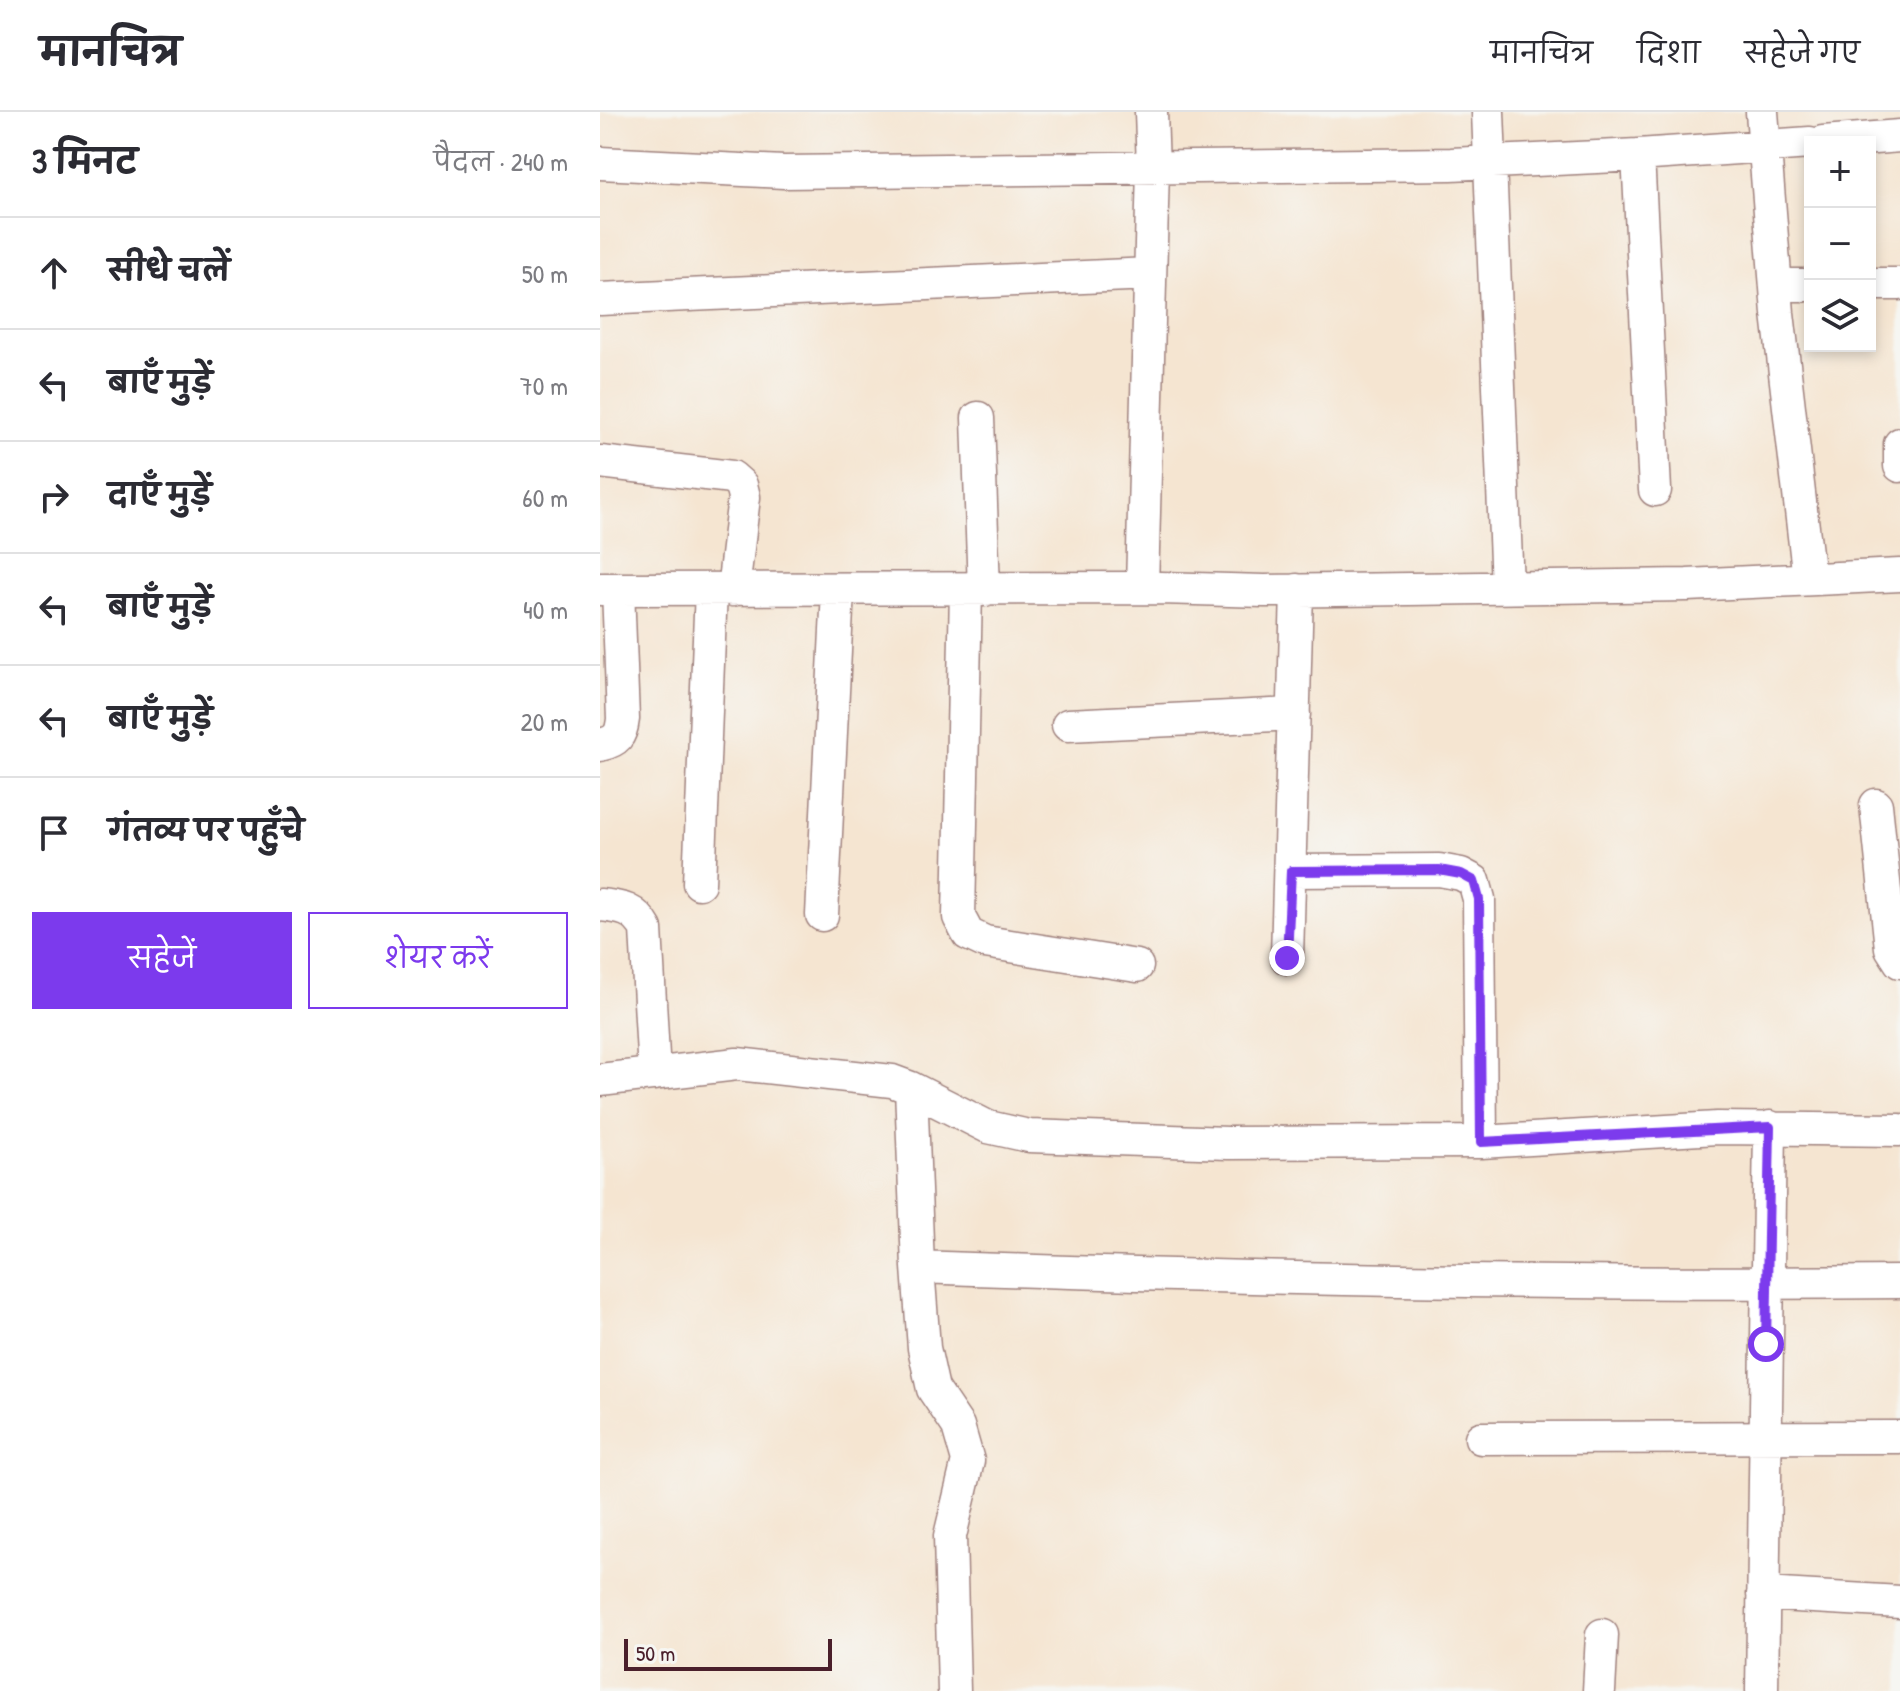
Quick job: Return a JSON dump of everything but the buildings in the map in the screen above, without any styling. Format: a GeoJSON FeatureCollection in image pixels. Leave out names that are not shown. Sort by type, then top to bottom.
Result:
{"type":"FeatureCollection","features":[{"type":"Feature","properties":{"kind":"street"},"geometry":{"type":"LineString","coordinates":[[1142,588],[1153,168],[1151,112]]}},
{"type":"Feature","properties":{"kind":"street"},"geometry":{"type":"LineString","coordinates":[[1488,112],[1507,587]]}},
{"type":"Feature","properties":{"kind":"street"},"geometry":{"type":"LineString","coordinates":[[1762,112],[1809,579]]}},
{"type":"Feature","properties":{"kind":"street"},"geometry":{"type":"LineString","coordinates":[[1876,138],[1900,136]]}},
{"type":"Feature","properties":{"kind":"street"},"geometry":{"type":"LineString","coordinates":[[600,163],[784,172],[1451,164],[1804,143]]}},
{"type":"Feature","properties":{"kind":"street"},"geometry":{"type":"LineString","coordinates":[[1638,155],[1655,490]]}},
{"type":"Feature","properties":{"kind":"street"},"geometry":{"type":"LineString","coordinates":[[600,299],[1150,274]]}},
{"type":"Feature","properties":{"kind":"street"},"geometry":{"type":"LineString","coordinates":[[1876,284],[1900,284]]}},
{"type":"Feature","properties":{"kind":"street"},"geometry":{"type":"LineString","coordinates":[[1777,285],[1804,285]]}},
{"type":"Feature","properties":{"kind":"street"},"geometry":{"type":"LineString","coordinates":[[978,418],[975,590],[959,917],[968,934],[985,942],[1137,966]]}},
{"type":"Feature","properties":{"kind":"street"},"geometry":{"type":"LineString","coordinates":[[1900,444],[1900,466]]}},
{"type":"Feature","properties":{"kind":"street"},"geometry":{"type":"LineString","coordinates":[[600,462],[732,477],[741,485],[744,497],[722,590],[699,883]]}},
{"type":"Feature","properties":{"kind":"street"},"geometry":{"type":"LineString","coordinates":[[600,745],[614,742],[622,734],[609,589],[1297,590],[1687,585],[1900,575]]}},
{"type":"Feature","properties":{"kind":"street"},"geometry":{"type":"LineString","coordinates":[[822,915],[838,590]]}},
{"type":"Feature","properties":{"kind":"street"},"geometry":{"type":"LineString","coordinates":[[1287,958],[1297,590]]}},
{"type":"Feature","properties":{"kind":"street"},"geometry":{"type":"LineString","coordinates":[[1068,725],[1294,714]]}},
{"type":"Feature","properties":{"kind":"street"},"geometry":{"type":"LineString","coordinates":[[1876,805],[1891,948],[1900,962]]}},
{"type":"Feature","properties":{"kind":"street"},"geometry":{"type":"LineString","coordinates":[[1291,871],[1439,870],[1461,874],[1474,881],[1479,899],[1481,1142]]}},
{"type":"Feature","properties":{"kind":"street"},"geometry":{"type":"LineString","coordinates":[[600,905],[631,910],[646,929],[654,1074]]}},
{"type":"Feature","properties":{"kind":"street"},"geometry":{"type":"LineString","coordinates":[[600,1080],[737,1064],[892,1081],[988,1127],[1029,1136],[1228,1143],[1481,1142],[1770,1127],[1900,1130]]}},
{"type":"Feature","properties":{"kind":"street"},"geometry":{"type":"LineString","coordinates":[[911,1088],[924,1348],[933,1389],[958,1426],[968,1461],[950,1536],[954,1691]]}},
{"type":"Feature","properties":{"kind":"street"},"geometry":{"type":"LineString","coordinates":[[1762,1691],[1770,1127]]}},
{"type":"Feature","properties":{"kind":"street"},"geometry":{"type":"LineString","coordinates":[[918,1267],[1219,1278],[1900,1282]]}},
{"type":"Feature","properties":{"kind":"street"},"geometry":{"type":"LineString","coordinates":[[1481,1438],[1900,1437]]}},
{"type":"Feature","properties":{"kind":"street"},"geometry":{"type":"LineString","coordinates":[[1763,1594],[1900,1602]]}},
{"type":"Feature","properties":{"kind":"street"},"geometry":{"type":"LineString","coordinates":[[1599,1691],[1602,1635]]}},
{"type":"Feature","properties":{"kind":"route"},"geometry":{"type":"LineString","coordinates":[[1287,958],[1291,871],[1439,870],[1461,874],[1474,881],[1479,899],[1481,1142],[1770,1127],[1766,1344]]}}]}
